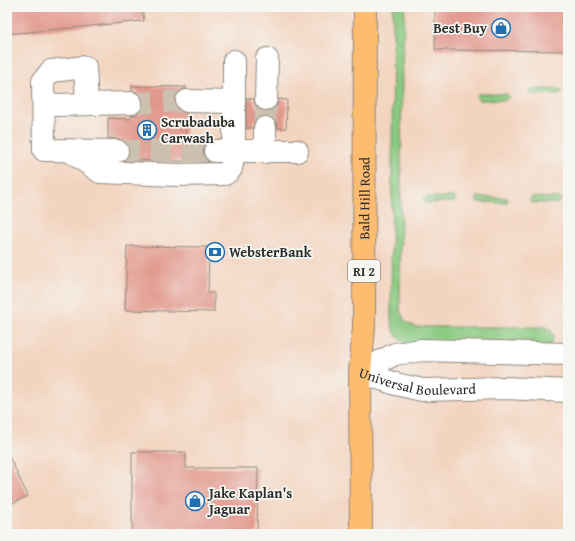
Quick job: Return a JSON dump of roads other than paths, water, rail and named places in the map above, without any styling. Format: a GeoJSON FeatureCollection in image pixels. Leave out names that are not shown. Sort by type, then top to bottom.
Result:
{"type":"FeatureCollection","features":[{"type":"Feature","properties":{"kind":"main road","name":"Bald Hill Road"},"geometry":{"type":"LineString","coordinates":[[361,534],[360,372],[364,327],[365,7]]}},
{"type":"Feature","properties":{"kind":"street"},"geometry":{"type":"LineString","coordinates":[[266,99],[267,59]]}},
{"type":"Feature","properties":{"kind":"street"},"geometry":{"type":"LineString","coordinates":[[70,151],[100,172],[178,175],[225,174],[231,169],[224,151],[233,102],[234,61]]}},
{"type":"Feature","properties":{"kind":"street"},"geometry":{"type":"LineString","coordinates":[[87,104],[85,67],[51,71],[43,81],[44,150],[117,151]]}},
{"type":"Feature","properties":{"kind":"street"},"geometry":{"type":"LineString","coordinates":[[187,101],[233,102]]}},
{"type":"Feature","properties":{"kind":"street"},"geometry":{"type":"LineString","coordinates":[[55,105],[131,102]]}},
{"type":"Feature","properties":{"kind":"street"},"geometry":{"type":"LineString","coordinates":[[265,128],[265,152]]}},
{"type":"Feature","properties":{"kind":"street"},"geometry":{"type":"LineString","coordinates":[[224,151],[297,151]]}},
{"type":"Feature","properties":{"kind":"street","name":"Universal Boulevard"},"geometry":{"type":"LineString","coordinates":[[360,372],[396,354],[422,350],[568,354]]}},
{"type":"Feature","properties":{"kind":"street","name":"Universal Boulevard"},"geometry":{"type":"LineString","coordinates":[[360,372],[396,384],[422,390],[506,388],[568,391]]}},
{"type":"Feature","properties":{"kind":"tunnel"},"geometry":{"type":"LineString","coordinates":[[265,128],[266,99]]}},
{"type":"Feature","properties":{"kind":"tunnel"},"geometry":{"type":"LineString","coordinates":[[131,103],[187,101]]}},
{"type":"Feature","properties":{"kind":"tunnel"},"geometry":{"type":"LineString","coordinates":[[117,151],[215,151]]}},
{"type":"Feature","properties":{"kind":"place","name":"Best Buy"},"geometry":{"type":"Point","coordinates":[501,28]}},
{"type":"Feature","properties":{"kind":"place","name":"Scrubaduba Carwash"},"geometry":{"type":"Point","coordinates":[147,130]}},
{"type":"Feature","properties":{"kind":"place","name":"WebsterBank"},"geometry":{"type":"Point","coordinates":[215,252]}},
{"type":"Feature","properties":{"kind":"place","name":"Jake Kaplan's Jaguar"},"geometry":{"type":"Point","coordinates":[195,501]}}]}
